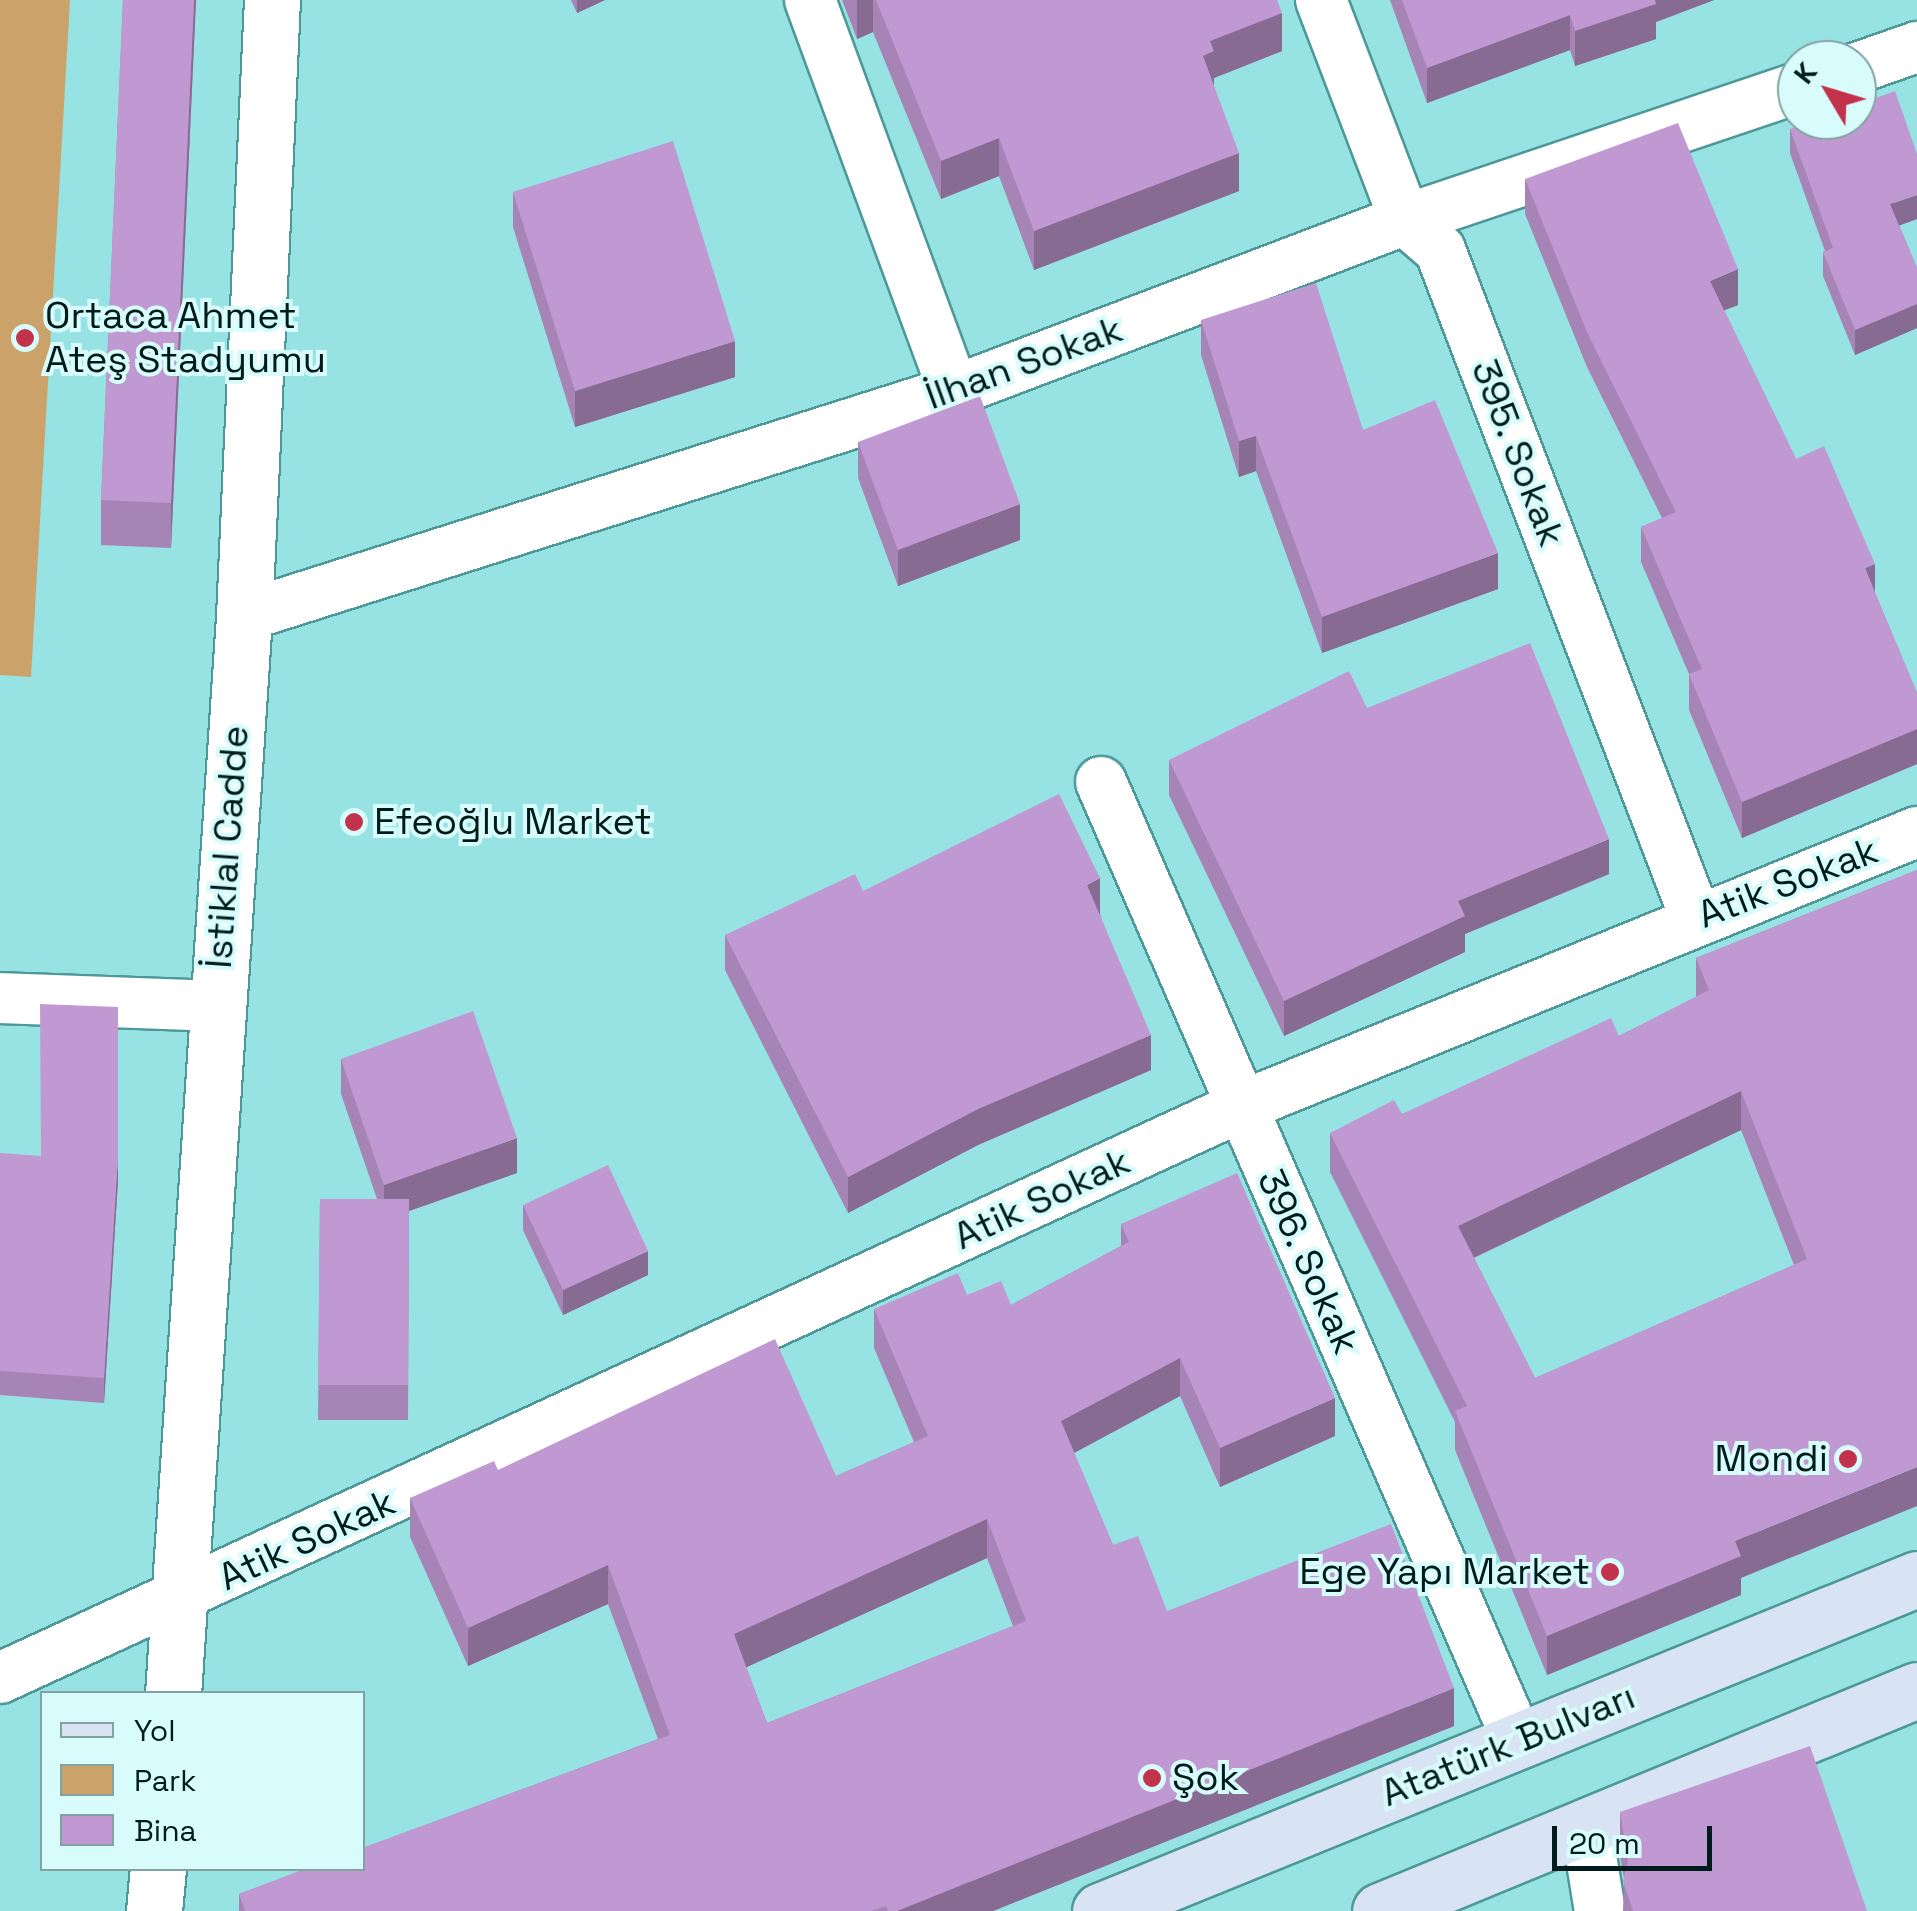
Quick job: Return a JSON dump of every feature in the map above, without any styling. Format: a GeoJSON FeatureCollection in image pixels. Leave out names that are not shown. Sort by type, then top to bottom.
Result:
{"type":"FeatureCollection","features":[{"type":"Feature","properties":{"kind":"main road","name":"Atatürk Bulvarı"},"geometry":{"type":"LineString","coordinates":[[1100,1911],[1917,1579]]}},
{"type":"Feature","properties":{"kind":"main road"},"geometry":{"type":"LineString","coordinates":[[1380,1911],[1917,1690]]}},
{"type":"Feature","properties":{"kind":"street","name":"İstiklal Cadde"},"geometry":{"type":"LineString","coordinates":[[173,1691],[215,1006],[244,616],[272,0]]}},
{"type":"Feature","properties":{"kind":"street"},"geometry":{"type":"LineString","coordinates":[[810,0],[954,390]]}},
{"type":"Feature","properties":{"kind":"street","name":"395. Sokak"},"geometry":{"type":"LineString","coordinates":[[1321,0],[1405,220],[1440,250],[1696,919]]}},
{"type":"Feature","properties":{"kind":"street"},"geometry":{"type":"LineString","coordinates":[[1877,61],[1917,48]]}},
{"type":"Feature","properties":{"kind":"street","name":"İlhan Sokak"},"geometry":{"type":"LineString","coordinates":[[244,616],[954,390],[1405,220],[1777,95]]}},
{"type":"Feature","properties":{"kind":"street","name":"396. Sokak"},"geometry":{"type":"LineString","coordinates":[[1101,782],[1518,1741]]}},
{"type":"Feature","properties":{"kind":"street","name":"Atik Sokak"},"geometry":{"type":"LineString","coordinates":[[0,1678],[181,1598],[1240,1107],[1917,832]]}},
{"type":"Feature","properties":{"kind":"street"},"geometry":{"type":"LineString","coordinates":[[0,998],[215,1006]]}},
{"type":"Feature","properties":{"kind":"street"},"geometry":{"type":"LineString","coordinates":[[1586,1824],[1600,1911]]}},
{"type":"Feature","properties":{"kind":"street"},"geometry":{"type":"LineString","coordinates":[[154,1911],[158,1871]]}},
{"type":"Feature","properties":{"kind":"green space","name":"Ortaca Ahmet Ateş Stadyumu"},"geometry":{"type":"Polygon","coordinates":[[[0,0],[70,0],[31,677],[0,675],[0,0]]]}},
{"type":"Feature","properties":{"kind":"building"},"geometry":{"type":"Polygon","coordinates":[[[123,0],[194,0],[171,503],[101,500],[123,0]]]}},
{"type":"Feature","properties":{"kind":"building"},"geometry":{"type":"Polygon","coordinates":[[[876,0],[1277,0],[1282,13],[1210,41],[1214,51],[1203,56],[1239,153],[1034,231],[999,138],[941,161],[876,0]]]}},
{"type":"Feature","properties":{"kind":"building"},"geometry":{"type":"Polygon","coordinates":[[[1402,0],[1655,0],[1656,4],[1575,31],[1570,15],[1427,68],[1402,0]]]}},
{"type":"Feature","properties":{"kind":"building"},"geometry":{"type":"Polygon","coordinates":[[[1895,91],[1917,154],[1917,195],[1890,204],[1917,268],[1917,304],[1855,330],[1823,252],[1833,248],[1794,140],[1877,140],[1877,98],[1895,91]]]}},
{"type":"Feature","properties":{"kind":"building"},"geometry":{"type":"Polygon","coordinates":[[[1678,123],[1738,269],[1710,281],[1796,459],[1824,446],[1875,564],[1865,568],[1917,693],[1917,729],[1742,802],[1689,674],[1702,669],[1641,527],[1676,512],[1587,332],[1525,179],[1678,123]]]}},
{"type":"Feature","properties":{"kind":"building"},"geometry":{"type":"Polygon","coordinates":[[[673,141],[735,341],[575,391],[513,192],[673,141]]]}},
{"type":"Feature","properties":{"kind":"building"},"geometry":{"type":"Polygon","coordinates":[[[1316,283],[1363,430],[1435,400],[1498,553],[1322,617],[1256,436],[1239,441],[1201,320],[1316,283]]]}},
{"type":"Feature","properties":{"kind":"building"},"geometry":{"type":"Polygon","coordinates":[[[980,396],[1020,504],[898,550],[858,442],[980,396]]]}},
{"type":"Feature","properties":{"kind":"building"},"geometry":{"type":"Polygon","coordinates":[[[1530,643],[1609,839],[1458,901],[1465,916],[1284,1001],[1169,760],[1349,671],[1367,708],[1530,643]]]}},
{"type":"Feature","properties":{"kind":"building"},"geometry":{"type":"Polygon","coordinates":[[[1059,794],[1100,878],[1087,885],[1151,1035],[978,1109],[848,1177],[725,935],[855,874],[863,891],[1059,794]]]}},
{"type":"Feature","properties":{"kind":"building"},"geometry":{"type":"Polygon","coordinates":[[[1917,870],[1917,1467],[1735,1541],[1741,1556],[1547,1636],[1455,1411],[1467,1406],[1330,1133],[1394,1100],[1402,1114],[1611,1018],[1619,1036],[1709,990],[1696,958],[1917,870]],[[1741,1091],[1458,1226],[1535,1378],[1807,1259],[1741,1091]]]}},
{"type":"Feature","properties":{"kind":"building"},"geometry":{"type":"Polygon","coordinates":[[[40,1004],[118,1007],[118,1156],[104,1378],[0,1371],[0,1153],[41,1156],[40,1004]]]}},
{"type":"Feature","properties":{"kind":"building"},"geometry":{"type":"Polygon","coordinates":[[[473,1011],[517,1138],[384,1185],[341,1059],[473,1011]]]}},
{"type":"Feature","properties":{"kind":"building"},"geometry":{"type":"Polygon","coordinates":[[[608,1165],[648,1251],[563,1290],[523,1205],[608,1165]]]}},
{"type":"Feature","properties":{"kind":"building"},"geometry":{"type":"Polygon","coordinates":[[[1237,1173],[1335,1398],[1220,1448],[1180,1358],[1061,1421],[1113,1545],[1138,1536],[1167,1611],[1391,1524],[1454,1688],[897,1911],[888,1911],[886,1906],[871,1911],[245,1911],[239,1894],[299,1871],[365,1871],[365,1847],[670,1735],[608,1565],[468,1628],[410,1498],[494,1461],[498,1470],[775,1339],[836,1476],[928,1436],[874,1309],[958,1273],[967,1295],[1001,1281],[1011,1305],[1129,1242],[1121,1224],[1237,1173]],[[987,1519],[734,1634],[767,1723],[1026,1621],[987,1519]]]}},
{"type":"Feature","properties":{"kind":"building"},"geometry":{"type":"Polygon","coordinates":[[[320,1199],[409,1199],[408,1385],[318,1385],[320,1199]]]}},
{"type":"Feature","properties":{"kind":"building"},"geometry":{"type":"Polygon","coordinates":[[[1810,1746],[1867,1911],[1633,1911],[1623,1881],[1628,1861],[1620,1812],[1810,1746]]]}},
{"type":"Feature","properties":{"kind":"place","name":"Ortaca Ahmet Ateş Stadyumu"},"geometry":{"type":"Point","coordinates":[25,338]}},
{"type":"Feature","properties":{"kind":"place","name":"Efeoğlu Market"},"geometry":{"type":"Point","coordinates":[354,822]}},
{"type":"Feature","properties":{"kind":"place","name":"Mondi"},"geometry":{"type":"Point","coordinates":[1848,1459]}},
{"type":"Feature","properties":{"kind":"place","name":"Ege Yapı Market"},"geometry":{"type":"Point","coordinates":[1610,1572]}},
{"type":"Feature","properties":{"kind":"place","name":"Şok"},"geometry":{"type":"Point","coordinates":[1152,1778]}}]}
